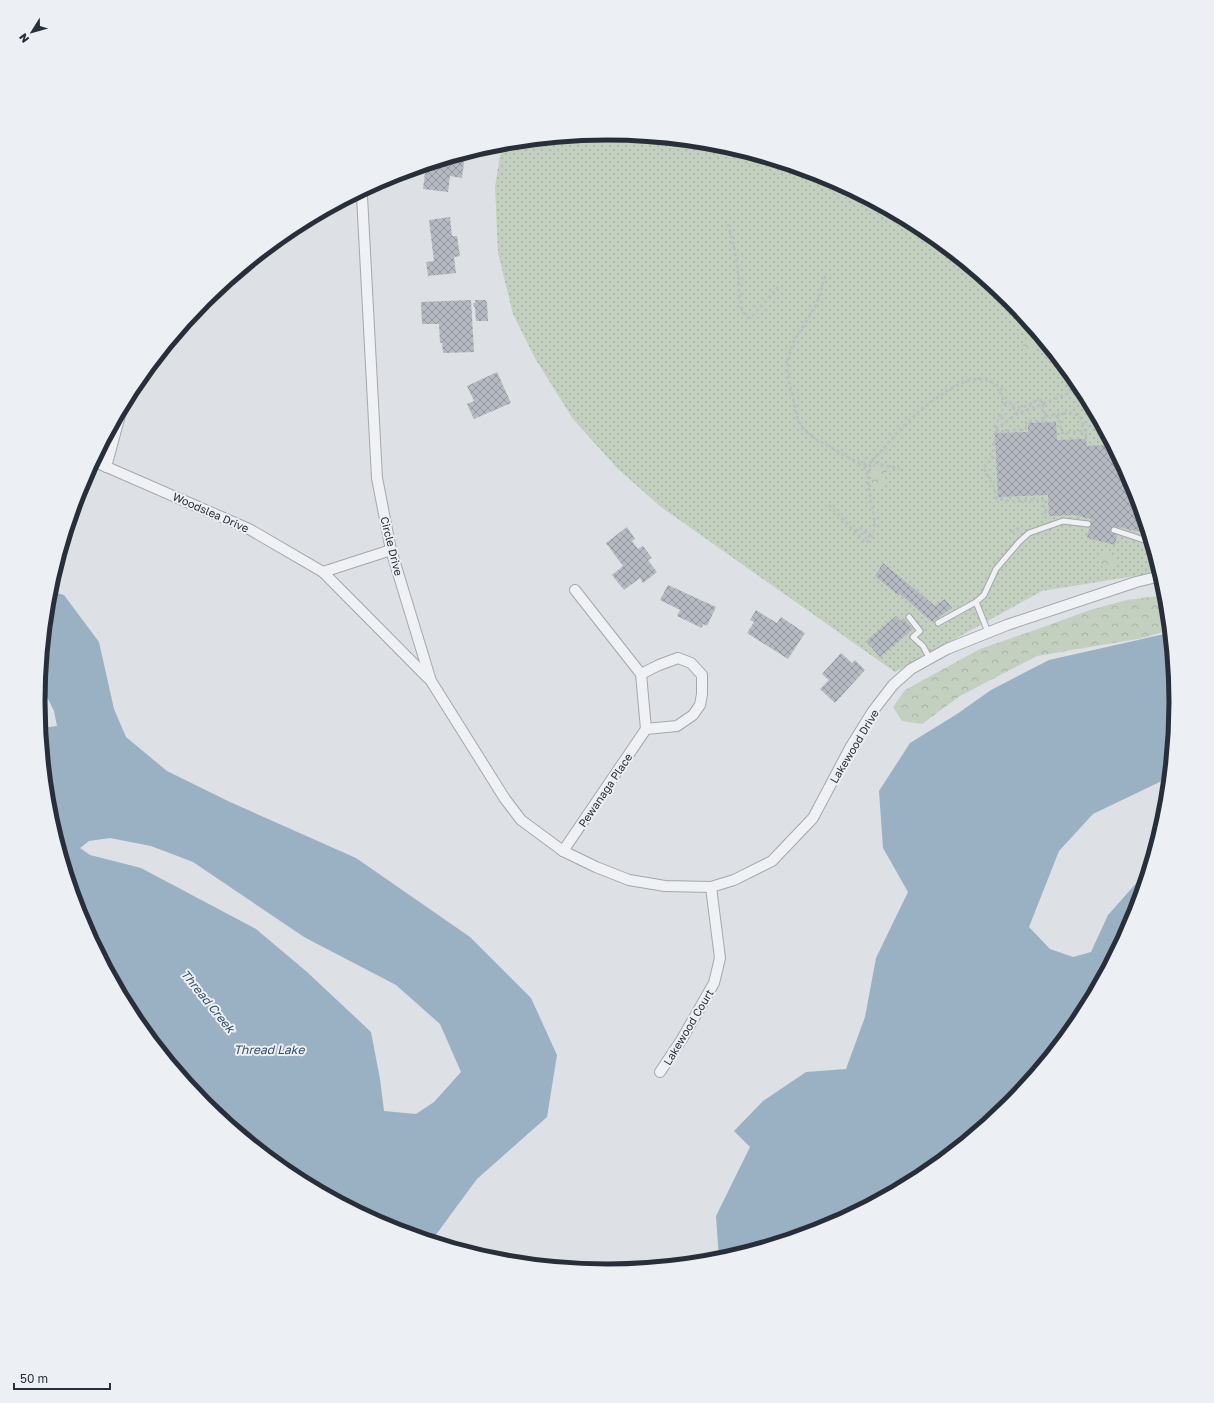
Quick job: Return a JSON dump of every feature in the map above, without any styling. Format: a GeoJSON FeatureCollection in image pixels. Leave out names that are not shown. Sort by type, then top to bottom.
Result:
{"type":"FeatureCollection","features":[{"type":"Feature","properties":{"kind":"street","name":"Circle Drive"},"geometry":{"type":"LineString","coordinates":[[360,196],[377,478],[391,550],[430,681],[505,799],[521,820],[563,851]]}},
{"type":"Feature","properties":{"kind":"street"},"geometry":{"type":"LineString","coordinates":[[106,467],[117,425]]}},
{"type":"Feature","properties":{"kind":"street","name":"Woodslea Drive"},"geometry":{"type":"LineString","coordinates":[[98,463],[249,528],[323,572],[430,681]]}},
{"type":"Feature","properties":{"kind":"street"},"geometry":{"type":"LineString","coordinates":[[323,572],[391,550]]}},
{"type":"Feature","properties":{"kind":"street","name":"Lakewood Drive"},"geometry":{"type":"LineString","coordinates":[[563,851],[596,867],[629,880],[665,886],[711,886],[734,880],[772,861],[813,818],[850,748],[873,711],[893,685],[911,669],[947,649],[988,632],[1078,601],[1155,577]]}},
{"type":"Feature","properties":{"kind":"street"},"geometry":{"type":"LineString","coordinates":[[575,590],[641,674],[646,729],[677,726],[693,715],[700,705],[702,694],[702,675],[691,662],[678,658],[658,665],[641,674]]}},
{"type":"Feature","properties":{"kind":"street","name":"Pewanaga Place"},"geometry":{"type":"LineString","coordinates":[[563,851],[646,729]]}},
{"type":"Feature","properties":{"kind":"street","name":"Lakewood Court"},"geometry":{"type":"LineString","coordinates":[[660,1072],[682,1039],[714,983],[720,958],[715,931],[711,886]]}},
{"type":"Feature","properties":{"kind":"lane"},"geometry":{"type":"LineString","coordinates":[[938,623],[976,602],[984,595],[996,569],[1019,542],[1029,533],[1063,521],[1088,524]]}},
{"type":"Feature","properties":{"kind":"lane"},"geometry":{"type":"LineString","coordinates":[[1114,530],[1145,540]]}},
{"type":"Feature","properties":{"kind":"lane"},"geometry":{"type":"LineString","coordinates":[[976,602],[988,632]]}},
{"type":"Feature","properties":{"kind":"lane"},"geometry":{"type":"LineString","coordinates":[[909,617],[920,631],[913,636],[923,646],[930,659]]}},
{"type":"Feature","properties":{"kind":"path"},"geometry":{"type":"LineString","coordinates":[[728,224],[736,251],[739,293],[742,310],[746,316],[749,318],[756,312],[779,286]]}},
{"type":"Feature","properties":{"kind":"path"},"geometry":{"type":"LineString","coordinates":[[825,276],[815,307],[793,343],[788,359],[787,370],[797,416],[804,430],[814,438],[864,467],[869,477]]}},
{"type":"Feature","properties":{"kind":"path"},"geometry":{"type":"LineString","coordinates":[[829,505],[866,543],[871,538],[874,526],[868,488],[869,470],[872,462],[898,432],[920,410],[942,394],[964,382],[985,379],[996,383],[1003,391],[1000,393],[1005,403],[995,431],[992,458],[983,467],[994,487],[998,499],[1011,501],[1043,500],[1046,517],[1038,520]]}},
{"type":"Feature","properties":{"kind":"path"},"geometry":{"type":"LineString","coordinates":[[995,431],[1017,414],[1075,391]]}},
{"type":"Feature","properties":{"kind":"path"},"geometry":{"type":"LineString","coordinates":[[995,431],[1026,429],[1026,421],[1045,421],[1044,404],[1039,399],[1018,408],[1011,405]]}},
{"type":"Feature","properties":{"kind":"path"},"geometry":{"type":"LineString","coordinates":[[1005,403],[1009,401],[1017,414]]}},
{"type":"Feature","properties":{"kind":"path"},"geometry":{"type":"LineString","coordinates":[[1045,416],[1072,412],[1076,414],[1081,420],[1086,431],[1086,438]]}},
{"type":"Feature","properties":{"kind":"path"},"geometry":{"type":"LineString","coordinates":[[1055,415],[1060,423],[1062,440]]}},
{"type":"Feature","properties":{"kind":"path"},"geometry":{"type":"LineString","coordinates":[[1062,433],[1086,431]]}},
{"type":"Feature","properties":{"kind":"path"},"geometry":{"type":"LineString","coordinates":[[855,462],[865,464],[872,462],[900,469]]}},
{"type":"Feature","properties":{"kind":"path"},"geometry":{"type":"LineString","coordinates":[[1012,532],[1024,526]]}},
{"type":"Feature","properties":{"kind":"path"},"geometry":{"type":"LineString","coordinates":[[855,531],[860,527],[871,538]]}},
{"type":"Feature","properties":{"kind":"green space"},"geometry":{"type":"Polygon","coordinates":[[[570,141],[644,141],[680,144],[717,150],[788,169],[856,197],[888,215],[919,234],[978,279],[1030,331],[1053,359],[1094,421],[1111,453],[1126,486],[1139,521],[1154,573],[1042,591],[895,672],[661,507],[618,469],[573,419],[536,360],[513,314],[498,253],[495,187],[501,149],[534,144],[570,141]]]}},
{"type":"Feature","properties":{"kind":"green space"},"geometry":{"type":"Polygon","coordinates":[[[1028,337],[1034,337],[1039,342],[1039,348],[1034,353],[1028,353],[1023,348],[1023,342],[1028,337]]]}},
{"type":"Feature","properties":{"kind":"green space"},"geometry":{"type":"Polygon","coordinates":[[[874,466],[888,470],[884,477],[887,481],[875,490],[872,484],[872,472],[874,466]]]}},
{"type":"Feature","properties":{"kind":"green space"},"geometry":{"type":"Polygon","coordinates":[[[1107,550],[1113,553],[1116,559],[1113,565],[1107,568],[1101,565],[1098,559],[1101,553],[1107,550]]]}},
{"type":"Feature","properties":{"kind":"green space"},"geometry":{"type":"Polygon","coordinates":[[[1159,596],[1164,631],[1143,638],[1037,656],[960,696],[922,724],[902,721],[893,707],[905,690],[980,649],[1090,610],[1127,600],[1159,596]]]}},
{"type":"Feature","properties":{"kind":"water","name":"Thread Lake"},"geometry":{"type":"Polygon","coordinates":[[[56,593],[64,595],[99,642],[114,709],[126,737],[167,771],[230,802],[356,858],[470,937],[531,998],[557,1055],[547,1117],[477,1179],[435,1236],[392,1221],[358,1206],[295,1169],[236,1124],[184,1072],[161,1044],[120,982],[103,950],[88,917],[75,882],[64,847],[50,775],[46,727],[57,726],[54,711],[45,693],[46,665],[56,593]],[[110,838],[89,841],[80,848],[90,855],[141,868],[256,929],[307,972],[371,1032],[380,1079],[384,1111],[416,1114],[434,1102],[461,1072],[440,1024],[396,985],[304,937],[193,862],[151,846],[110,838]]]}},
{"type":"Feature","properties":{"kind":"water"},"geometry":{"type":"Polygon","coordinates":[[[1165,634],[1168,665],[1169,702],[1168,738],[1163,780],[1093,814],[1059,851],[1029,927],[1050,949],[1073,957],[1091,952],[1108,915],[1140,879],[1126,917],[1094,983],[1053,1044],[1030,1072],[978,1124],[919,1169],[856,1206],[822,1221],[788,1234],[719,1253],[716,1216],[750,1147],[734,1131],[763,1101],[806,1072],[846,1069],[865,1017],[876,958],[908,892],[883,848],[879,791],[910,743],[957,714],[991,690],[1049,660],[1165,634]]]}},
{"type":"Feature","properties":{"kind":"building"},"geometry":{"type":"Polygon","coordinates":[[[465,158],[462,178],[450,176],[448,192],[423,189],[425,169],[465,158]]]}},
{"type":"Feature","properties":{"kind":"building"},"geometry":{"type":"Polygon","coordinates":[[[450,217],[452,236],[457,236],[460,256],[454,257],[456,273],[428,276],[426,262],[434,261],[429,220],[450,217]]]}},
{"type":"Feature","properties":{"kind":"building"},"geometry":{"type":"Polygon","coordinates":[[[471,300],[474,352],[443,353],[442,343],[440,343],[439,324],[422,324],[421,302],[471,300]]]}},
{"type":"Feature","properties":{"kind":"building"},"geometry":{"type":"Polygon","coordinates":[[[475,300],[485,300],[487,302],[488,321],[476,321],[475,307],[473,303],[475,303],[475,300]]]}},
{"type":"Feature","properties":{"kind":"building"},"geometry":{"type":"Polygon","coordinates":[[[497,372],[511,403],[474,419],[467,404],[474,401],[467,386],[497,372]]]}},
{"type":"Feature","properties":{"kind":"building"},"geometry":{"type":"Polygon","coordinates":[[[1056,422],[1057,440],[1086,439],[1087,446],[1107,446],[1126,486],[1139,521],[1141,532],[1119,527],[1115,545],[1087,538],[1091,519],[1074,515],[1049,516],[1048,495],[998,497],[995,433],[1028,432],[1028,423],[1056,422]]]}},
{"type":"Feature","properties":{"kind":"building"},"geometry":{"type":"Polygon","coordinates":[[[627,527],[635,539],[632,541],[638,549],[643,546],[652,558],[648,560],[657,572],[643,583],[640,578],[624,590],[612,575],[623,566],[606,543],[627,527]]]}},
{"type":"Feature","properties":{"kind":"building"},"geometry":{"type":"Polygon","coordinates":[[[883,563],[935,606],[945,599],[952,608],[932,622],[900,594],[898,595],[875,576],[883,563]]]}},
{"type":"Feature","properties":{"kind":"building"},"geometry":{"type":"Polygon","coordinates":[[[668,585],[716,607],[707,626],[703,624],[702,628],[677,616],[680,610],[660,600],[668,585]]]}},
{"type":"Feature","properties":{"kind":"building"},"geometry":{"type":"Polygon","coordinates":[[[756,610],[777,623],[781,617],[805,633],[788,659],[747,633],[754,622],[750,620],[756,610]]]}},
{"type":"Feature","properties":{"kind":"building"},"geometry":{"type":"Polygon","coordinates":[[[896,616],[900,621],[903,618],[913,629],[880,657],[866,641],[896,616]]]}},
{"type":"Feature","properties":{"kind":"building"},"geometry":{"type":"Polygon","coordinates":[[[841,653],[852,663],[855,660],[865,670],[835,703],[820,689],[829,680],[822,674],[841,653]]]}},
{"type":"Feature","properties":{"kind":"water label","name":"Thread Creek"},"geometry":{"type":"Point","coordinates":[208,1001]}}]}
